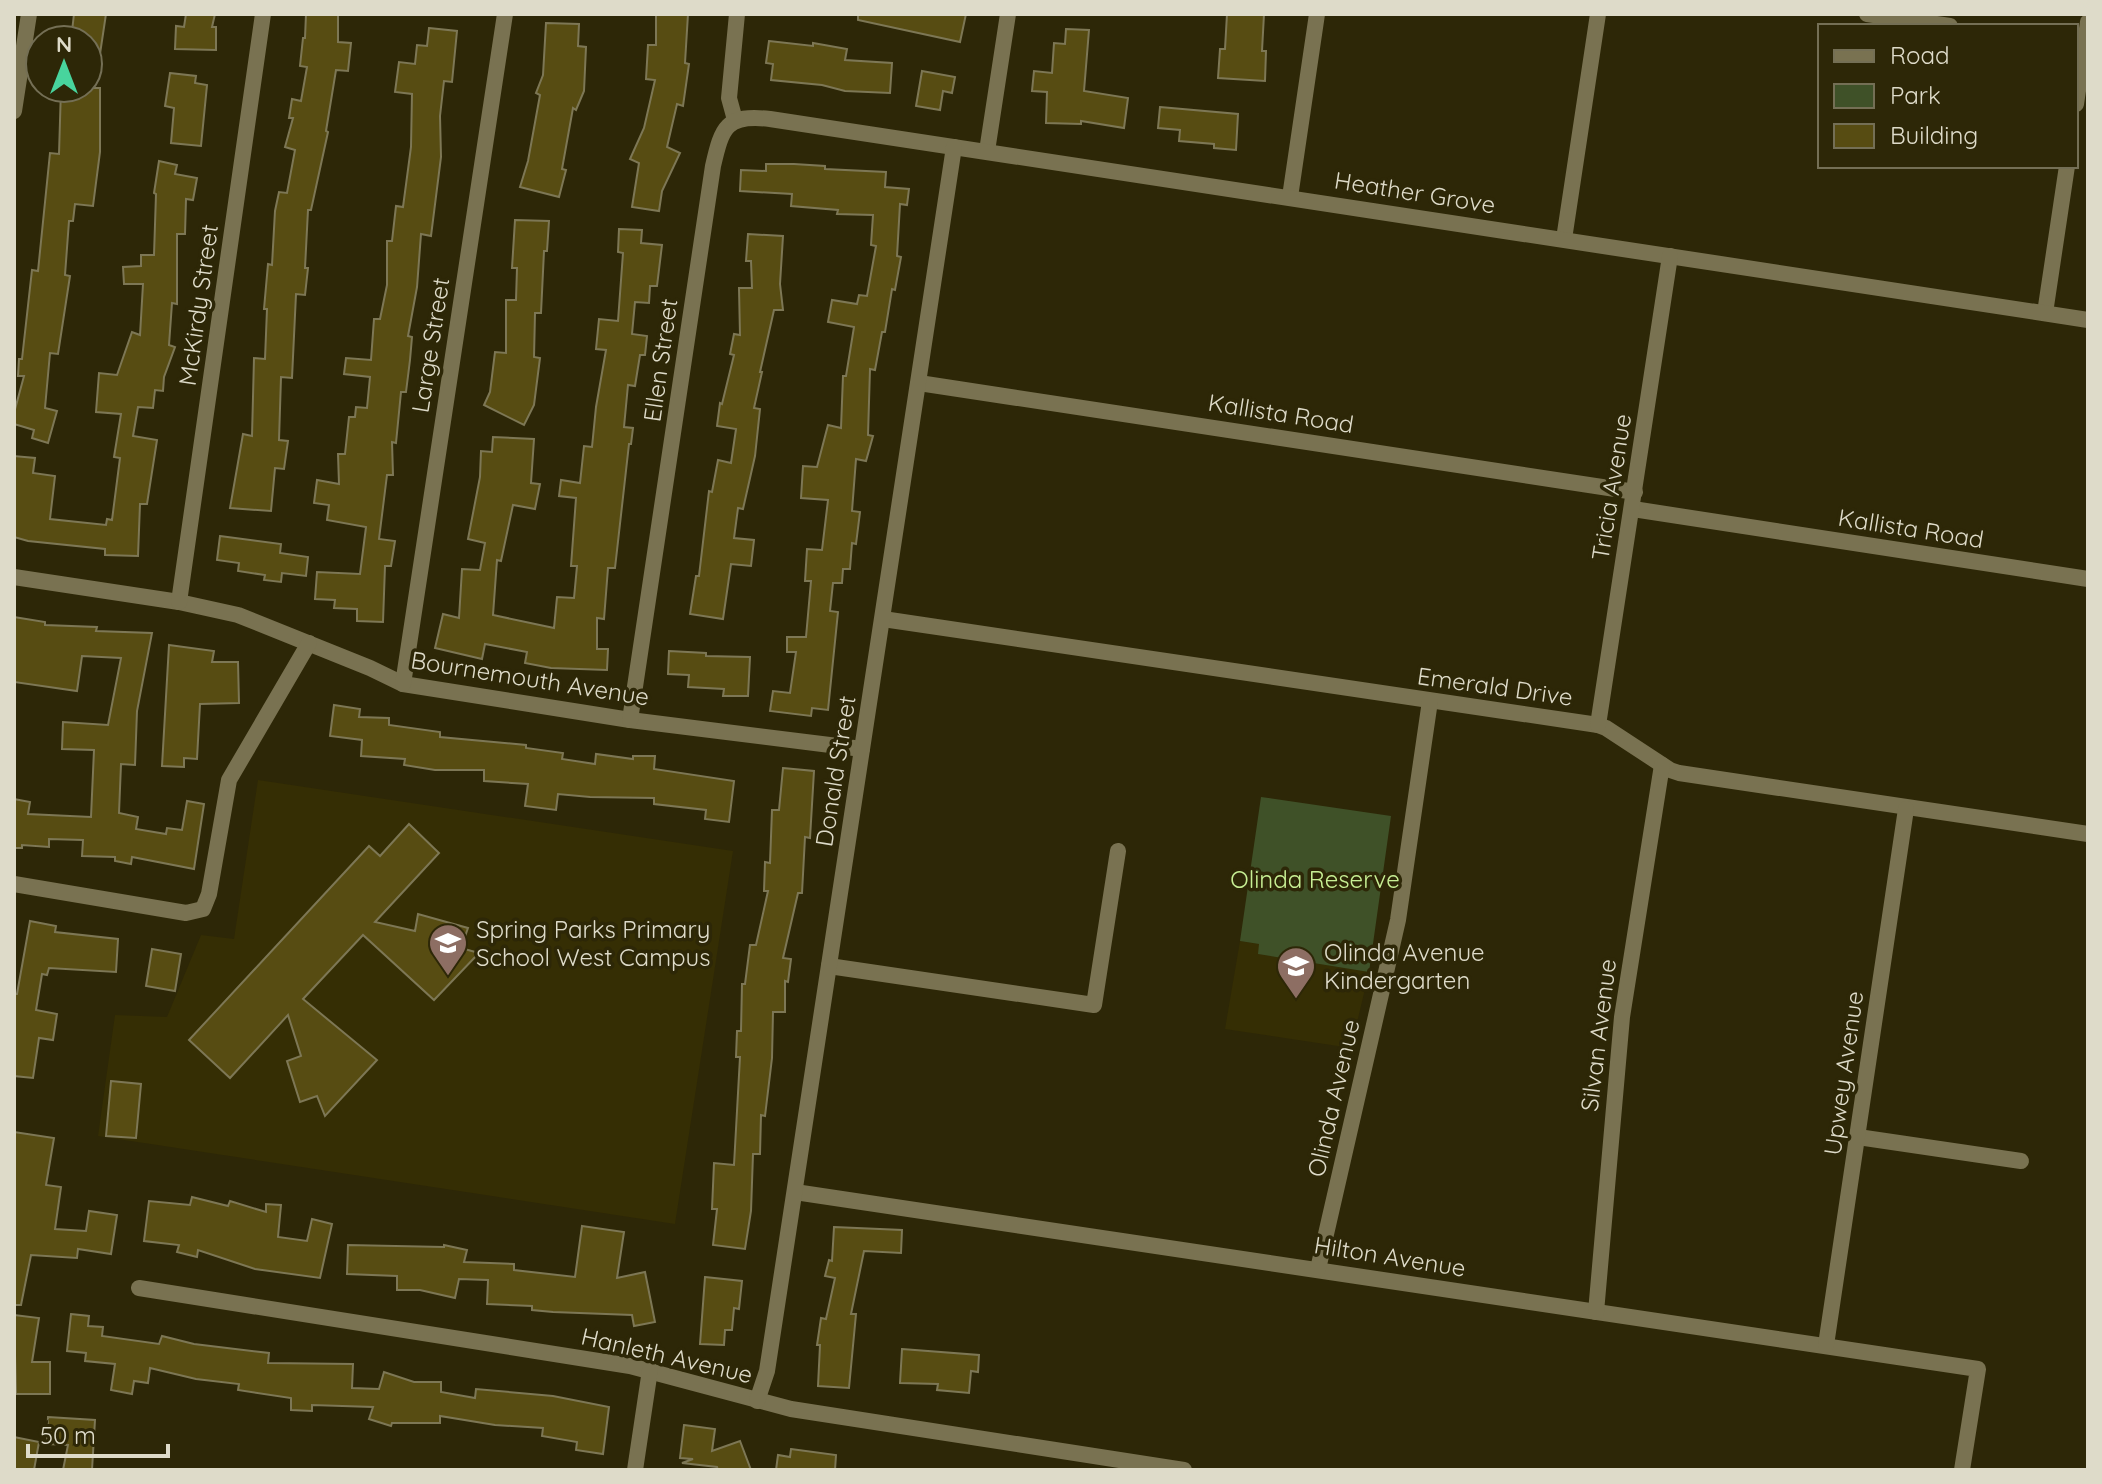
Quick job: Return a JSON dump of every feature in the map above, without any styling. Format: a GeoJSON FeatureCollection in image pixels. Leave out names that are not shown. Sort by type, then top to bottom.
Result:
{"type":"FeatureCollection","features":[{"type":"Feature","properties":{"kind":"street"},"geometry":{"type":"LineString","coordinates":[[14,111],[29,14]]}},
{"type":"Feature","properties":{"kind":"street","name":"McKirdy Street"},"geometry":{"type":"LineString","coordinates":[[179,602],[263,14]]}},
{"type":"Feature","properties":{"kind":"street","name":"Large Street"},"geometry":{"type":"LineString","coordinates":[[403,684],[505,14]]}},
{"type":"Feature","properties":{"kind":"street"},"geometry":{"type":"LineString","coordinates":[[735,120],[729,98],[737,14]]}},
{"type":"Feature","properties":{"kind":"street"},"geometry":{"type":"LineString","coordinates":[[987,151],[1008,14]]}},
{"type":"Feature","properties":{"kind":"street"},"geometry":{"type":"LineString","coordinates":[[1290,197],[1317,14]]}},
{"type":"Feature","properties":{"kind":"street"},"geometry":{"type":"LineString","coordinates":[[1564,239],[1598,14]]}},
{"type":"Feature","properties":{"kind":"street"},"geometry":{"type":"LineString","coordinates":[[1867,14],[1936,24]]}},
{"type":"Feature","properties":{"kind":"street"},"geometry":{"type":"LineString","coordinates":[[2078,74],[2080,45],[2088,22]]}},
{"type":"Feature","properties":{"kind":"street","name":"Heather Grove"},"geometry":{"type":"LineString","coordinates":[[735,120],[750,117],[770,119],[987,151],[2088,320]]}},
{"type":"Feature","properties":{"kind":"street","name":"Ellen Street"},"geometry":{"type":"LineString","coordinates":[[630,720],[713,166],[722,134],[735,120]]}},
{"type":"Feature","properties":{"kind":"street","name":"Donald Street"},"geometry":{"type":"LineString","coordinates":[[757,1401],[767,1371],[954,147]]}},
{"type":"Feature","properties":{"kind":"street"},"geometry":{"type":"LineString","coordinates":[[2045,313],[2067,168]]}},
{"type":"Feature","properties":{"kind":"street","name":"Tricia Avenue"},"geometry":{"type":"LineString","coordinates":[[1598,725],[1670,256]]}},
{"type":"Feature","properties":{"kind":"street","name":"Kallista Road"},"geometry":{"type":"LineString","coordinates":[[919,383],[1635,492]]}},
{"type":"Feature","properties":{"kind":"street","name":"Kallista Road"},"geometry":{"type":"LineString","coordinates":[[1633,509],[2088,579]]}},
{"type":"Feature","properties":{"kind":"street","name":"Bournemouth Avenue"},"geometry":{"type":"LineString","coordinates":[[14,577],[179,602],[238,615],[403,684],[630,720],[862,749]]}},
{"type":"Feature","properties":{"kind":"street","name":"Emerald Drive"},"geometry":{"type":"LineString","coordinates":[[883,619],[1598,725],[1679,773],[2088,834]]}},
{"type":"Feature","properties":{"kind":"street"},"geometry":{"type":"LineString","coordinates":[[14,884],[186,913],[203,909],[209,894],[229,780],[309,643]]}},
{"type":"Feature","properties":{"kind":"street","name":"Olinda Avenue"},"geometry":{"type":"LineString","coordinates":[[1318,1269],[1398,920],[1430,701]]}},
{"type":"Feature","properties":{"kind":"street","name":"Silvan Avenue"},"geometry":{"type":"LineString","coordinates":[[1596,1312],[1622,1017],[1662,765]]}},
{"type":"Feature","properties":{"kind":"street","name":"Upwey Avenue"},"geometry":{"type":"LineString","coordinates":[[1826,1345],[1906,809]]}},
{"type":"Feature","properties":{"kind":"street"},"geometry":{"type":"LineString","coordinates":[[829,966],[1094,1005],[1118,851]]}},
{"type":"Feature","properties":{"kind":"street"},"geometry":{"type":"LineString","coordinates":[[1858,1137],[2021,1161]]}},
{"type":"Feature","properties":{"kind":"street","name":"Hilton Avenue"},"geometry":{"type":"LineString","coordinates":[[795,1192],[1978,1369],[1962,1470]]}},
{"type":"Feature","properties":{"kind":"street","name":"Hanleth Avenue"},"geometry":{"type":"LineString","coordinates":[[139,1288],[650,1370],[791,1409],[1184,1470]]}},
{"type":"Feature","properties":{"kind":"street"},"geometry":{"type":"LineString","coordinates":[[635,1470],[650,1370]]}},
{"type":"Feature","properties":{"kind":"shaded area","name":"Spring Parks Primary School West Campus"},"geometry":{"type":"Polygon","coordinates":[[[258,780],[733,851],[675,1224],[98,1136],[115,1015],[167,1017],[201,935],[234,939],[258,780]]]}},
{"type":"Feature","properties":{"kind":"shaded area","name":"Olinda Avenue Kindergarten"},"geometry":{"type":"Polygon","coordinates":[[[1240,941],[1259,944],[1259,954],[1369,972],[1351,1048],[1225,1029],[1240,941]]]}},
{"type":"Feature","properties":{"kind":"green space","name":"Olinda Reserve"},"geometry":{"type":"Polygon","coordinates":[[[1261,797],[1391,816],[1369,972],[1258,954],[1259,944],[1240,941],[1261,797]]]}},
{"type":"Feature","properties":{"kind":"building"},"geometry":{"type":"Polygon","coordinates":[[[74,14],[106,14],[104,27],[104,24],[73,24],[74,14]]]}},
{"type":"Feature","properties":{"kind":"building"},"geometry":{"type":"Polygon","coordinates":[[[186,14],[215,14],[212,27],[216,27],[216,50],[175,49],[176,26],[184,27],[186,14]]]}},
{"type":"Feature","properties":{"kind":"building"},"geometry":{"type":"Polygon","coordinates":[[[306,14],[338,14],[338,42],[351,43],[348,71],[336,70],[328,132],[311,210],[308,210],[305,295],[296,294],[292,378],[281,377],[279,440],[288,441],[284,469],[275,468],[271,511],[230,508],[243,434],[252,436],[254,358],[265,359],[267,309],[264,309],[268,264],[272,265],[279,192],[287,193],[295,150],[285,147],[293,118],[289,118],[292,99],[301,101],[307,67],[300,66],[306,14]]]}},
{"type":"Feature","properties":{"kind":"building"},"geometry":{"type":"Polygon","coordinates":[[[656,14],[688,14],[685,63],[689,64],[683,106],[677,104],[667,147],[680,153],[662,191],[659,211],[632,207],[639,163],[630,159],[644,128],[655,80],[646,79],[648,45],[656,45],[656,14]]]}},
{"type":"Feature","properties":{"kind":"building"},"geometry":{"type":"Polygon","coordinates":[[[858,14],[966,14],[960,42],[858,20],[858,14]]]}},
{"type":"Feature","properties":{"kind":"building"},"geometry":{"type":"Polygon","coordinates":[[[1227,14],[1264,14],[1262,51],[1266,51],[1265,81],[1218,78],[1220,49],[1225,49],[1227,14]]]}},
{"type":"Feature","properties":{"kind":"building"},"geometry":{"type":"Polygon","coordinates":[[[546,23],[579,24],[578,46],[586,47],[584,91],[576,110],[573,108],[562,169],[566,170],[559,197],[520,187],[540,95],[536,93],[543,75],[546,23]]]}},
{"type":"Feature","properties":{"kind":"building"},"geometry":{"type":"Polygon","coordinates":[[[429,28],[457,31],[452,82],[444,81],[440,116],[441,157],[431,236],[421,234],[417,287],[408,336],[412,337],[406,392],[401,392],[396,443],[392,442],[393,475],[387,475],[379,539],[395,541],[391,566],[385,566],[383,622],[357,621],[357,609],[334,608],[335,600],[315,599],[317,572],[360,574],[366,527],[327,520],[329,505],[314,503],[317,480],[339,484],[338,454],[345,454],[349,417],[355,417],[356,407],[367,408],[370,377],[344,374],[346,358],[371,360],[374,319],[380,319],[387,285],[387,241],[392,241],[396,206],[403,207],[411,147],[412,94],[395,92],[399,62],[415,64],[417,45],[427,46],[429,28]]]}},
{"type":"Feature","properties":{"kind":"building"},"geometry":{"type":"Polygon","coordinates":[[[1066,29],[1089,30],[1084,91],[1128,98],[1124,128],[1081,121],[1081,124],[1046,123],[1047,92],[1032,91],[1034,71],[1052,73],[1054,43],[1065,44],[1066,29]]]}},
{"type":"Feature","properties":{"kind":"building"},"geometry":{"type":"Polygon","coordinates":[[[769,41],[813,46],[813,43],[847,49],[845,60],[892,63],[890,93],[845,91],[822,85],[771,80],[773,64],[766,63],[769,41]]]}},
{"type":"Feature","properties":{"kind":"building"},"geometry":{"type":"Polygon","coordinates":[[[922,71],[955,77],[952,93],[943,91],[940,110],[916,106],[922,71]]]}},
{"type":"Feature","properties":{"kind":"building"},"geometry":{"type":"Polygon","coordinates":[[[170,73],[196,76],[195,83],[207,85],[201,146],[171,143],[174,108],[165,106],[170,73]]]}},
{"type":"Feature","properties":{"kind":"building"},"geometry":{"type":"Polygon","coordinates":[[[61,104],[100,104],[100,152],[93,206],[75,204],[73,221],[69,221],[65,275],[70,276],[58,354],[50,353],[45,408],[57,411],[48,443],[32,438],[34,430],[14,424],[14,413],[24,376],[18,376],[19,359],[22,359],[32,270],[38,271],[50,153],[59,154],[61,104]]]}},
{"type":"Feature","properties":{"kind":"building"},"geometry":{"type":"Polygon","coordinates":[[[1160,107],[1238,114],[1236,150],[1214,148],[1214,144],[1179,141],[1180,130],[1158,128],[1160,107]]]}},
{"type":"Feature","properties":{"kind":"building"},"geometry":{"type":"Polygon","coordinates":[[[159,161],[177,165],[175,174],[197,178],[193,200],[186,199],[185,234],[177,234],[177,304],[172,303],[169,345],[175,347],[164,377],[163,391],[155,390],[153,408],[138,407],[133,436],[157,440],[147,504],[140,504],[138,556],[105,555],[105,549],[14,537],[14,456],[35,458],[33,473],[55,476],[50,519],[106,525],[107,519],[112,520],[120,458],[114,457],[121,414],[96,412],[99,373],[117,375],[132,332],[140,335],[143,284],[124,284],[123,267],[141,266],[141,255],[154,255],[154,193],[159,161]]]}},
{"type":"Feature","properties":{"kind":"building"},"geometry":{"type":"Polygon","coordinates":[[[766,164],[886,172],[885,187],[909,189],[907,205],[900,204],[897,256],[901,257],[895,290],[892,289],[875,370],[870,369],[868,435],[873,436],[866,461],[856,459],[852,511],[860,512],[856,544],[852,543],[850,569],[843,569],[842,583],[833,583],[830,611],[838,612],[828,710],[812,708],[811,716],[770,711],[773,691],[790,693],[796,652],[787,652],[787,637],[806,637],[811,581],[805,581],[807,549],[822,550],[828,500],[801,498],[803,466],[817,467],[828,425],[841,428],[843,376],[846,376],[854,327],[828,322],[832,300],[857,304],[859,295],[867,296],[876,246],[871,245],[873,215],[837,214],[838,210],[791,206],[792,194],[740,191],[741,170],[766,171],[766,164]]]}},
{"type":"Feature","properties":{"kind":"building"},"geometry":{"type":"Polygon","coordinates":[[[515,220],[549,221],[541,313],[535,313],[534,357],[540,358],[534,405],[524,425],[484,405],[490,392],[495,352],[506,353],[506,300],[516,300],[517,268],[512,268],[515,220]]]}},
{"type":"Feature","properties":{"kind":"building"},"geometry":{"type":"Polygon","coordinates":[[[619,229],[642,230],[641,243],[662,245],[657,286],[650,286],[649,303],[635,302],[632,334],[647,336],[645,355],[640,355],[635,386],[628,385],[624,427],[633,428],[615,568],[608,568],[604,619],[597,618],[597,649],[608,649],[607,670],[551,668],[525,663],[527,652],[485,644],[482,659],[435,648],[443,614],[459,618],[462,569],[480,570],[485,543],[468,539],[480,477],[481,451],[492,452],[493,437],[534,439],[531,483],[540,484],[535,509],[513,505],[501,561],[497,560],[493,615],[554,628],[557,597],[574,598],[577,566],[571,566],[576,498],[559,496],[561,480],[580,483],[584,446],[592,447],[606,350],[596,349],[599,319],[618,321],[623,253],[618,252],[619,229]]]}},
{"type":"Feature","properties":{"kind":"building"},"geometry":{"type":"Polygon","coordinates":[[[748,234],[783,236],[780,284],[783,310],[774,310],[760,372],[754,408],[760,409],[755,456],[743,509],[738,508],[734,538],[754,540],[751,566],[731,564],[723,619],[690,614],[696,576],[699,576],[709,491],[712,492],[718,460],[731,463],[736,429],[717,426],[720,403],[734,355],[730,354],[734,334],[740,335],[739,288],[752,288],[751,261],[746,261],[748,234]]]}},
{"type":"Feature","properties":{"kind":"building"},"geometry":{"type":"Polygon","coordinates":[[[220,536],[281,544],[280,553],[308,557],[306,576],[282,573],[281,582],[264,580],[265,575],[238,571],[239,563],[217,560],[220,536]]]}},
{"type":"Feature","properties":{"kind":"building"},"geometry":{"type":"Polygon","coordinates":[[[14,617],[45,622],[45,625],[97,627],[96,631],[152,633],[137,711],[135,765],[121,764],[119,813],[138,817],[136,829],[166,834],[167,828],[182,830],[187,801],[204,804],[194,869],[132,857],[131,864],[115,861],[115,857],[82,856],[83,840],[49,839],[49,847],[22,845],[22,848],[14,848],[14,799],[30,802],[28,814],[91,817],[94,750],[62,749],[63,722],[108,725],[121,658],[82,656],[77,691],[14,682],[14,617]]]}},
{"type":"Feature","properties":{"kind":"building"},"geometry":{"type":"Polygon","coordinates":[[[169,645],[214,651],[212,662],[238,662],[239,703],[200,704],[197,759],[184,758],[184,767],[162,766],[169,645]]]}},
{"type":"Feature","properties":{"kind":"building"},"geometry":{"type":"Polygon","coordinates":[[[669,651],[750,657],[748,696],[723,696],[724,689],[688,687],[689,675],[668,674],[669,651]]]}},
{"type":"Feature","properties":{"kind":"building"},"geometry":{"type":"Polygon","coordinates":[[[334,705],[360,709],[359,717],[389,718],[389,725],[440,732],[440,737],[526,745],[526,748],[563,753],[562,759],[595,764],[596,754],[633,759],[633,756],[655,756],[654,769],[734,781],[729,822],[705,819],[706,810],[654,804],[654,798],[558,794],[556,810],[525,806],[528,784],[484,781],[484,770],[435,770],[404,765],[405,759],[361,756],[362,740],[330,736],[334,705]]]}},
{"type":"Feature","properties":{"kind":"building"},"geometry":{"type":"Polygon","coordinates":[[[783,768],[814,771],[810,838],[805,837],[802,893],[798,893],[783,958],[791,959],[788,982],[785,981],[785,1012],[773,1012],[772,1058],[765,1116],[761,1115],[760,1154],[753,1154],[751,1211],[745,1249],[713,1245],[717,1209],[712,1209],[714,1163],[734,1165],[740,1057],[736,1057],[737,1031],[741,1031],[742,984],[745,984],[750,945],[756,945],[768,891],[764,891],[765,862],[770,863],[772,810],[779,810],[783,768]]]}},
{"type":"Feature","properties":{"kind":"building"},"geometry":{"type":"Polygon","coordinates":[[[409,824],[439,853],[375,922],[415,931],[418,914],[468,928],[461,948],[479,953],[434,1000],[363,935],[303,999],[377,1060],[325,1116],[317,1096],[300,1102],[287,1061],[301,1056],[288,1015],[230,1078],[189,1040],[369,846],[380,856],[409,824]]]}},
{"type":"Feature","properties":{"kind":"building"},"geometry":{"type":"Polygon","coordinates":[[[30,921],[56,926],[55,932],[118,939],[116,972],[49,968],[47,975],[42,974],[36,1010],[57,1014],[53,1040],[39,1038],[33,1078],[14,1076],[14,994],[17,994],[30,921]]]}},
{"type":"Feature","properties":{"kind":"building"},"geometry":{"type":"Polygon","coordinates":[[[152,949],[181,954],[175,991],[146,986],[152,949]]]}},
{"type":"Feature","properties":{"kind":"building"},"geometry":{"type":"Polygon","coordinates":[[[111,1081],[141,1084],[136,1138],[106,1136],[111,1081]]]}},
{"type":"Feature","properties":{"kind":"building"},"geometry":{"type":"Polygon","coordinates":[[[14,1132],[54,1138],[46,1185],[61,1187],[55,1229],[86,1231],[89,1211],[117,1215],[111,1254],[78,1249],[77,1258],[31,1255],[21,1305],[14,1305],[14,1132]]]}},
{"type":"Feature","properties":{"kind":"building"},"geometry":{"type":"Polygon","coordinates":[[[192,1197],[228,1206],[230,1201],[266,1212],[266,1204],[281,1205],[278,1237],[307,1241],[312,1219],[332,1224],[320,1278],[255,1269],[198,1250],[197,1257],[177,1252],[179,1245],[144,1241],[149,1201],[190,1205],[192,1197]]]}},
{"type":"Feature","properties":{"kind":"building"},"geometry":{"type":"Polygon","coordinates":[[[582,1226],[624,1232],[617,1278],[645,1272],[655,1322],[634,1326],[632,1315],[553,1312],[532,1310],[532,1306],[487,1304],[488,1280],[459,1279],[455,1298],[420,1290],[397,1290],[397,1276],[347,1274],[348,1245],[444,1245],[467,1250],[464,1262],[514,1264],[514,1270],[575,1277],[582,1226]]]}},
{"type":"Feature","properties":{"kind":"building"},"geometry":{"type":"Polygon","coordinates":[[[834,1227],[902,1230],[901,1253],[864,1251],[851,1314],[856,1314],[849,1388],[818,1386],[820,1345],[817,1345],[821,1318],[826,1319],[835,1278],[825,1276],[829,1260],[832,1261],[834,1227]]]}},
{"type":"Feature","properties":{"kind":"building"},"geometry":{"type":"Polygon","coordinates":[[[705,1277],[742,1281],[739,1309],[734,1308],[732,1330],[725,1330],[724,1345],[700,1344],[705,1277]]]}},
{"type":"Feature","properties":{"kind":"building"},"geometry":{"type":"Polygon","coordinates":[[[71,1314],[89,1316],[88,1326],[103,1327],[102,1336],[159,1344],[162,1336],[194,1344],[269,1353],[268,1363],[353,1364],[352,1388],[379,1389],[384,1372],[414,1382],[441,1382],[441,1392],[475,1398],[476,1389],[553,1396],[609,1407],[603,1454],[576,1450],[577,1442],[542,1436],[543,1428],[495,1425],[440,1416],[440,1423],[392,1423],[391,1426],[369,1419],[373,1407],[312,1405],[312,1411],[291,1410],[291,1398],[238,1390],[239,1384],[196,1379],[150,1368],[148,1383],[134,1381],[132,1394],[111,1390],[115,1364],[85,1361],[86,1353],[67,1351],[71,1314]]]}},
{"type":"Feature","properties":{"kind":"building"},"geometry":{"type":"Polygon","coordinates":[[[14,1315],[39,1318],[32,1362],[50,1362],[50,1394],[16,1394],[14,1315]]]}},
{"type":"Feature","properties":{"kind":"building"},"geometry":{"type":"Polygon","coordinates":[[[902,1349],[979,1355],[978,1372],[971,1371],[969,1393],[937,1390],[938,1384],[900,1383],[902,1349]]]}},
{"type":"Feature","properties":{"kind":"building"},"geometry":{"type":"Polygon","coordinates":[[[48,1417],[95,1420],[92,1470],[63,1470],[68,1445],[47,1444],[48,1417]]]}},
{"type":"Feature","properties":{"kind":"building"},"geometry":{"type":"Polygon","coordinates":[[[684,1425],[715,1429],[712,1451],[740,1441],[751,1470],[718,1470],[717,1467],[682,1463],[693,1459],[680,1458],[684,1425]]]}},
{"type":"Feature","properties":{"kind":"building"},"geometry":{"type":"Polygon","coordinates":[[[14,1437],[39,1442],[34,1470],[14,1470],[14,1437]]]}},
{"type":"Feature","properties":{"kind":"building"},"geometry":{"type":"Polygon","coordinates":[[[791,1449],[836,1455],[835,1470],[776,1470],[778,1455],[790,1457],[791,1449]]]}},
{"type":"Feature","properties":{"kind":"place","name":"Spring Parks Primary School West Campus"},"geometry":{"type":"Point","coordinates":[448,977]}},
{"type":"Feature","properties":{"kind":"place","name":"Olinda Avenue Kindergarten"},"geometry":{"type":"Point","coordinates":[1296,1000]}}]}
